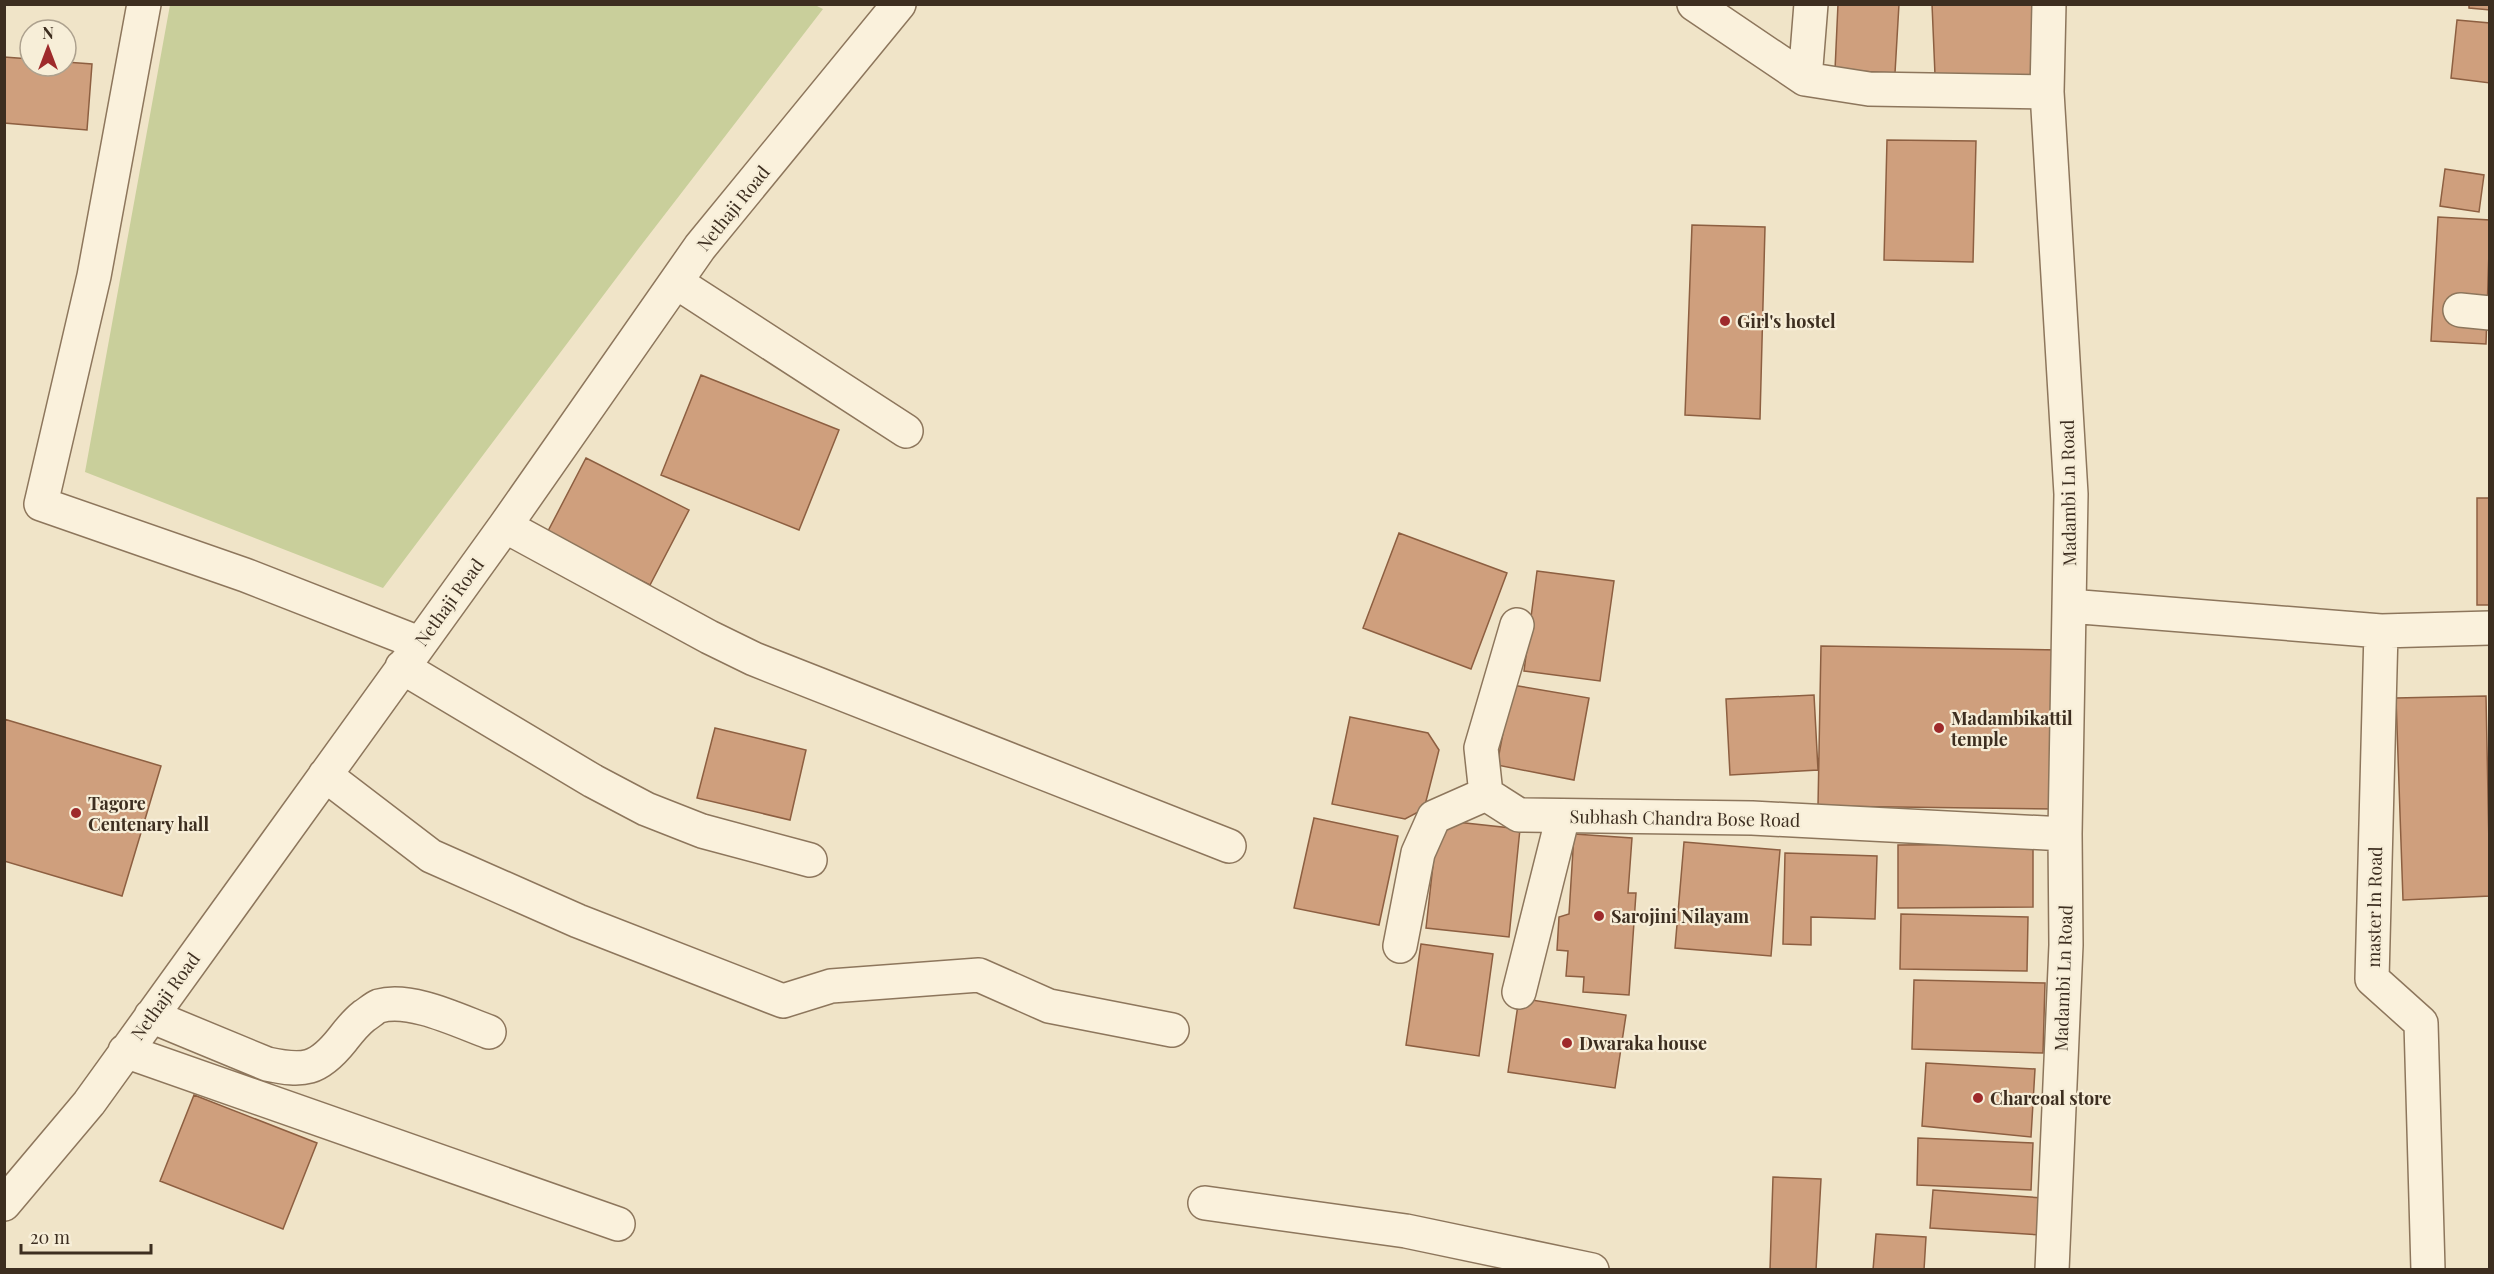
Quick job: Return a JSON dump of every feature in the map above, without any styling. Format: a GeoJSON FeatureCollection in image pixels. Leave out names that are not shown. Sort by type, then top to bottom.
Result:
{"type":"FeatureCollection","features":[{"type":"Feature","properties":{"kind":"street"},"geometry":{"type":"LineString","coordinates":[[144,4],[94,276],[41,504],[245,575],[411,655],[593,781],[646,809],[702,831],[810,860]]}},
{"type":"Feature","properties":{"kind":"street","name":"Nethaji Road"},"geometry":{"type":"LineString","coordinates":[[4,1204],[89,1103],[505,526],[700,247],[899,4]]}},
{"type":"Feature","properties":{"kind":"street"},"geometry":{"type":"LineString","coordinates":[[1694,4],[1805,79],[1869,89],[2047,92]]}},
{"type":"Feature","properties":{"kind":"street"},"geometry":{"type":"LineString","coordinates":[[1805,79],[1812,4]]}},
{"type":"Feature","properties":{"kind":"street","name":"Madambi Ln Road"},"geometry":{"type":"LineString","coordinates":[[2049,4],[2047,92],[2071,494],[2065,834],[2066,945],[2052,1269]]}},
{"type":"Feature","properties":{"kind":"street"},"geometry":{"type":"LineString","coordinates":[[676,282],[906,431]]}},
{"type":"Feature","properties":{"kind":"street"},"geometry":{"type":"LineString","coordinates":[[505,526],[754,659],[1229,846]]}},
{"type":"Feature","properties":{"kind":"street"},"geometry":{"type":"LineString","coordinates":[[2069,606],[2381,631],[2490,628]]}},
{"type":"Feature","properties":{"kind":"street"},"geometry":{"type":"LineString","coordinates":[[1401,946],[1418,854],[1434,817],[1486,794],[1482,748],[1517,625]]}},
{"type":"Feature","properties":{"kind":"street","name":"master ln Road"},"geometry":{"type":"LineString","coordinates":[[2381,631],[2373,979],[2421,1023],[2428,1269]]}},
{"type":"Feature","properties":{"kind":"street"},"geometry":{"type":"LineString","coordinates":[[325,775],[431,856],[578,921],[783,1001],[831,986],[979,975],[1049,1006],[1172,1029]]}},
{"type":"Feature","properties":{"kind":"street","name":"Subhash Chandra Bose Road"},"geometry":{"type":"LineString","coordinates":[[1486,794],[1520,815],[1752,818],[2065,834]]}},
{"type":"Feature","properties":{"kind":"street"},"geometry":{"type":"LineString","coordinates":[[1520,992],[1563,816]]}},
{"type":"Feature","properties":{"kind":"street"},"geometry":{"type":"LineString","coordinates":[[151,1016],[267,1064],[285,1068],[308,1068],[330,1056],[357,1022],[378,1006],[398,1004],[423,1008],[489,1032]]}},
{"type":"Feature","properties":{"kind":"street"},"geometry":{"type":"LineString","coordinates":[[125,1051],[618,1224]]}},
{"type":"Feature","properties":{"kind":"street"},"geometry":{"type":"LineString","coordinates":[[1205,1203],[1406,1231],[1592,1269]]}},
{"type":"Feature","properties":{"kind":"green space"},"geometry":{"type":"Polygon","coordinates":[[[170,5],[815,5],[823,9],[639,248],[383,588],[85,472],[170,5]]]}},
{"type":"Feature","properties":{"kind":"building"},"geometry":{"type":"Polygon","coordinates":[[[1838,4],[1899,4],[1895,73],[1835,70],[1838,4]]]}},
{"type":"Feature","properties":{"kind":"building"},"geometry":{"type":"Polygon","coordinates":[[[1932,4],[2035,4],[2033,76],[1935,75],[1932,4]]]}},
{"type":"Feature","properties":{"kind":"building"},"geometry":{"type":"Polygon","coordinates":[[[2469,4],[2490,4],[2490,10],[2469,8],[2469,4]]]}},
{"type":"Feature","properties":{"kind":"building"},"geometry":{"type":"Polygon","coordinates":[[[2457,20],[2490,23],[2490,83],[2451,78],[2457,20]]]}},
{"type":"Feature","properties":{"kind":"building"},"geometry":{"type":"Polygon","coordinates":[[[4,57],[18,58],[18,78],[78,78],[78,63],[92,64],[87,130],[4,123],[4,57]]]}},
{"type":"Feature","properties":{"kind":"building"},"geometry":{"type":"Polygon","coordinates":[[[1887,140],[1976,141],[1973,262],[1884,260],[1887,140]]]}},
{"type":"Feature","properties":{"kind":"building"},"geometry":{"type":"Polygon","coordinates":[[[2445,169],[2484,175],[2479,212],[2440,206],[2445,169]]]}},
{"type":"Feature","properties":{"kind":"building"},"geometry":{"type":"Polygon","coordinates":[[[2438,217],[2490,220],[2486,344],[2431,341],[2438,217]]]}},
{"type":"Feature","properties":{"kind":"building","name":"Girl's hostel"},"geometry":{"type":"Polygon","coordinates":[[[1692,225],[1765,227],[1760,419],[1685,415],[1692,225]]]}},
{"type":"Feature","properties":{"kind":"building"},"geometry":{"type":"Polygon","coordinates":[[[701,375],[839,430],[799,530],[661,475],[701,375]]]}},
{"type":"Feature","properties":{"kind":"building"},"geometry":{"type":"Polygon","coordinates":[[[586,458],[689,510],[650,585],[547,533],[586,458]]]}},
{"type":"Feature","properties":{"kind":"building"},"geometry":{"type":"Polygon","coordinates":[[[2477,498],[2490,498],[2490,605],[2477,605],[2477,498]]]}},
{"type":"Feature","properties":{"kind":"building"},"geometry":{"type":"Polygon","coordinates":[[[1399,533],[1507,573],[1471,669],[1363,628],[1399,533]]]}},
{"type":"Feature","properties":{"kind":"building"},"geometry":{"type":"Polygon","coordinates":[[[1537,571],[1614,581],[1600,681],[1524,671],[1537,571]]]}},
{"type":"Feature","properties":{"kind":"building","name":"Madambikattil temple"},"geometry":{"type":"Polygon","coordinates":[[[1821,646],[2059,650],[2056,809],[1818,806],[1821,646]]]}},
{"type":"Feature","properties":{"kind":"building"},"geometry":{"type":"Polygon","coordinates":[[[1512,685],[1589,698],[1574,780],[1497,765],[1512,685]]]}},
{"type":"Feature","properties":{"kind":"building"},"geometry":{"type":"Polygon","coordinates":[[[1814,695],[1818,770],[1730,775],[1726,699],[1814,695]]]}},
{"type":"Feature","properties":{"kind":"building"},"geometry":{"type":"Polygon","coordinates":[[[2486,696],[2490,896],[2403,900],[2396,698],[2486,696]]]}},
{"type":"Feature","properties":{"kind":"building"},"geometry":{"type":"Polygon","coordinates":[[[1350,717],[1428,733],[1439,750],[1424,809],[1405,819],[1332,804],[1350,717]]]}},
{"type":"Feature","properties":{"kind":"building","name":"Tagore Centenary hall"},"geometry":{"type":"Polygon","coordinates":[[[4,719],[161,766],[122,896],[4,861],[4,719]]]}},
{"type":"Feature","properties":{"kind":"building"},"geometry":{"type":"Polygon","coordinates":[[[715,728],[806,750],[790,820],[697,798],[715,728]]]}},
{"type":"Feature","properties":{"kind":"building"},"geometry":{"type":"Polygon","coordinates":[[[1314,818],[1398,836],[1379,925],[1294,908],[1314,818]]]}},
{"type":"Feature","properties":{"kind":"building"},"geometry":{"type":"Polygon","coordinates":[[[1438,820],[1520,829],[1509,937],[1426,928],[1438,820]]]}},
{"type":"Feature","properties":{"kind":"building","name":"Sarojini Nilayam"},"geometry":{"type":"Polygon","coordinates":[[[1574,834],[1632,838],[1628,893],[1636,893],[1629,995],[1583,992],[1584,977],[1566,976],[1568,951],[1557,950],[1559,917],[1569,914],[1574,834]]]}},
{"type":"Feature","properties":{"kind":"building"},"geometry":{"type":"Polygon","coordinates":[[[1684,842],[1780,850],[1771,956],[1675,948],[1684,842]]]}},
{"type":"Feature","properties":{"kind":"building"},"geometry":{"type":"Polygon","coordinates":[[[2033,844],[2033,907],[1898,908],[1898,845],[2033,844]]]}},
{"type":"Feature","properties":{"kind":"building"},"geometry":{"type":"Polygon","coordinates":[[[1785,853],[1877,856],[1875,919],[1811,917],[1811,945],[1783,944],[1785,853]]]}},
{"type":"Feature","properties":{"kind":"building"},"geometry":{"type":"Polygon","coordinates":[[[1901,914],[2028,917],[2027,971],[1900,969],[1901,914]]]}},
{"type":"Feature","properties":{"kind":"building"},"geometry":{"type":"Polygon","coordinates":[[[1421,944],[1493,954],[1479,1056],[1406,1045],[1421,944]]]}},
{"type":"Feature","properties":{"kind":"building"},"geometry":{"type":"Polygon","coordinates":[[[1914,980],[2045,983],[2043,1053],[1912,1049],[1914,980]]]}},
{"type":"Feature","properties":{"kind":"building","name":"Dwaraka house"},"geometry":{"type":"Polygon","coordinates":[[[1519,998],[1626,1015],[1615,1088],[1508,1072],[1519,998]]]}},
{"type":"Feature","properties":{"kind":"building","name":"Charcoal store"},"geometry":{"type":"Polygon","coordinates":[[[1926,1063],[2035,1069],[2031,1137],[1922,1126],[1926,1063]]]}},
{"type":"Feature","properties":{"kind":"building"},"geometry":{"type":"Polygon","coordinates":[[[194,1095],[317,1143],[283,1229],[160,1181],[194,1095]]]}},
{"type":"Feature","properties":{"kind":"building"},"geometry":{"type":"Polygon","coordinates":[[[1918,1138],[2033,1143],[2031,1190],[1917,1185],[1918,1138]]]}},
{"type":"Feature","properties":{"kind":"building"},"geometry":{"type":"Polygon","coordinates":[[[1773,1177],[1821,1179],[1816,1270],[1770,1270],[1773,1177]]]}},
{"type":"Feature","properties":{"kind":"building"},"geometry":{"type":"Polygon","coordinates":[[[1933,1190],[2043,1198],[2041,1235],[1930,1228],[1933,1190]]]}},
{"type":"Feature","properties":{"kind":"building"},"geometry":{"type":"Polygon","coordinates":[[[1876,1234],[1926,1237],[1924,1270],[1873,1270],[1876,1234]]]}},
{"type":"Feature","properties":{"kind":"place","name":"Girl's hostel"},"geometry":{"type":"Point","coordinates":[1725,321]}},
{"type":"Feature","properties":{"kind":"place","name":"Madambikattil temple"},"geometry":{"type":"Point","coordinates":[1939,728]}},
{"type":"Feature","properties":{"kind":"place","name":"Tagore Centenary hall"},"geometry":{"type":"Point","coordinates":[76,813]}},
{"type":"Feature","properties":{"kind":"place","name":"Sarojini Nilayam"},"geometry":{"type":"Point","coordinates":[1599,916]}},
{"type":"Feature","properties":{"kind":"place","name":"Dwaraka house"},"geometry":{"type":"Point","coordinates":[1567,1043]}},
{"type":"Feature","properties":{"kind":"place","name":"Charcoal store"},"geometry":{"type":"Point","coordinates":[1978,1098]}}]}
